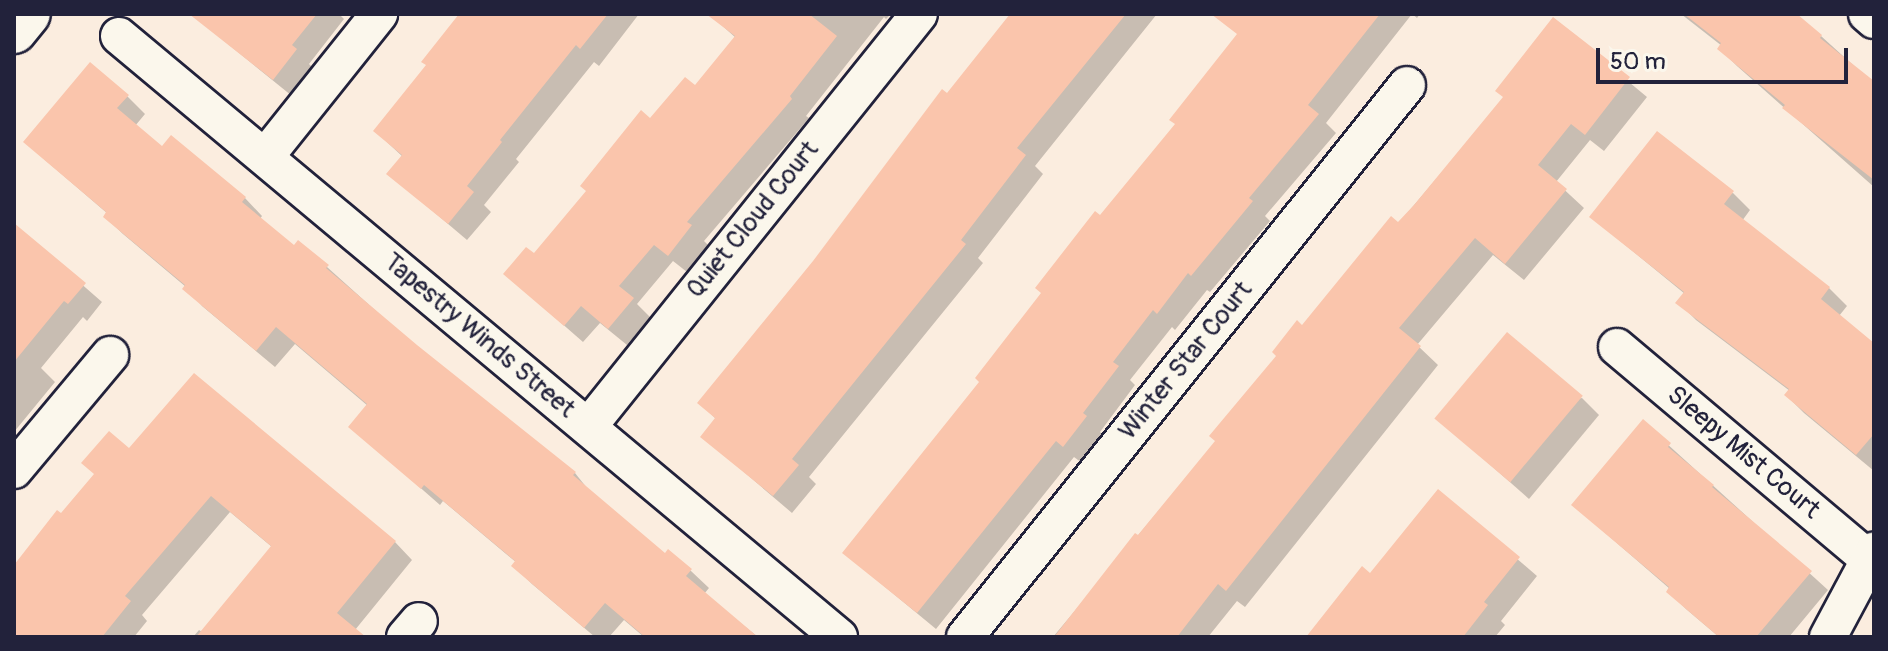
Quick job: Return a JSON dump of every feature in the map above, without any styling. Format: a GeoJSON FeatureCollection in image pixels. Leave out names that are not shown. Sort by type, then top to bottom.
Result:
{"type":"FeatureCollection","features":[{"type":"Feature","properties":{"kind":"street"},"geometry":{"type":"LineString","coordinates":[[14,31],[28,14]]}},
{"type":"Feature","properties":{"kind":"street"},"geometry":{"type":"LineString","coordinates":[[265,157],[379,14]]}},
{"type":"Feature","properties":{"kind":"street","name":"Quiet Cloud Court"},"geometry":{"type":"LineString","coordinates":[[588,427],[919,14]]}},
{"type":"Feature","properties":{"kind":"street"},"geometry":{"type":"LineString","coordinates":[[1867,14],[1874,20]]}},
{"type":"Feature","properties":{"kind":"street","name":"Tapestry Winds Street"},"geometry":{"type":"LineString","coordinates":[[119,36],[839,637]]}},
{"type":"Feature","properties":{"kind":"street","name":"Winter Star Court"},"geometry":{"type":"LineString","coordinates":[[965,637],[1407,85]]}},
{"type":"Feature","properties":{"kind":"street","name":"Sleepy Mist Court"},"geometry":{"type":"LineString","coordinates":[[1617,347],[1872,555]]}},
{"type":"Feature","properties":{"kind":"street"},"geometry":{"type":"LineString","coordinates":[[14,470],[110,355]]}},
{"type":"Feature","properties":{"kind":"street"},"geometry":{"type":"LineString","coordinates":[[1828,637],[1872,555]]}},
{"type":"Feature","properties":{"kind":"building"},"geometry":{"type":"Polygon","coordinates":[[[189,14],[317,14],[292,45],[297,49],[273,80],[189,14]]]}},
{"type":"Feature","properties":{"kind":"building"},"geometry":{"type":"Polygon","coordinates":[[[459,14],[608,14],[580,49],[576,45],[500,140],[502,142],[467,186],[474,192],[448,224],[386,174],[402,155],[373,131],[426,65],[421,62],[459,14]]]}},
{"type":"Feature","properties":{"kind":"building"},"geometry":{"type":"Polygon","coordinates":[[[706,14],[809,14],[837,36],[790,96],[792,99],[687,222],[692,225],[668,256],[654,245],[619,286],[634,298],[608,329],[581,306],[564,326],[503,274],[526,247],[534,253],[586,191],[580,186],[641,110],[650,118],[685,77],[695,85],[735,36],[706,14]]]}},
{"type":"Feature","properties":{"kind":"building"},"geometry":{"type":"Polygon","coordinates":[[[1010,14],[1126,14],[1017,148],[1026,155],[961,240],[966,244],[792,459],[799,465],[773,496],[700,437],[715,418],[697,403],[813,261],[942,89],[947,93],[1010,14]]]}},
{"type":"Feature","properties":{"kind":"building"},"geometry":{"type":"Polygon","coordinates":[[[1211,14],[1380,14],[1308,105],[1319,114],[1249,198],[1253,201],[1191,276],[1188,273],[1157,314],[1153,310],[1113,362],[1119,366],[1083,413],[1087,416],[1063,447],[1056,441],[917,613],[842,553],[979,382],[975,378],[1041,293],[1035,288],[1095,211],[1100,215],[1175,124],[1169,120],[1237,34],[1211,14]]]}},
{"type":"Feature","properties":{"kind":"building"},"geometry":{"type":"Polygon","coordinates":[[[1684,14],[1797,14],[1822,35],[1820,38],[1874,81],[1874,180],[1782,108],[1785,105],[1717,49],[1721,43],[1684,14]]]}},
{"type":"Feature","properties":{"kind":"building"},"geometry":{"type":"Polygon","coordinates":[[[1553,17],[1630,77],[1585,135],[1571,124],[1538,165],[1567,189],[1505,264],[1475,238],[1399,328],[1421,346],[1226,591],[1218,584],[1177,637],[1054,637],[1135,533],[1138,535],[1215,441],[1209,436],[1276,356],[1272,352],[1297,320],[1302,325],[1391,216],[1398,222],[1414,205],[1503,97],[1495,91],[1553,17]]]}},
{"type":"Feature","properties":{"kind":"building"},"geometry":{"type":"Polygon","coordinates":[[[90,62],[129,95],[117,108],[162,146],[171,135],[246,197],[242,202],[294,245],[298,240],[329,265],[326,268],[576,472],[573,475],[665,553],[668,549],[692,569],[686,576],[758,637],[645,637],[605,603],[584,628],[511,566],[515,561],[424,485],[421,489],[348,427],[367,404],[276,327],[256,351],[182,289],[185,285],[103,217],[106,212],[23,142],[90,62]]]}},
{"type":"Feature","properties":{"kind":"building"},"geometry":{"type":"Polygon","coordinates":[[[1657,131],[1734,191],[1724,204],[1830,287],[1821,299],[1874,343],[1874,434],[1856,455],[1784,395],[1789,389],[1675,303],[1684,292],[1589,217],[1657,131]]]}},
{"type":"Feature","properties":{"kind":"building"},"geometry":{"type":"Polygon","coordinates":[[[14,223],[86,283],[68,304],[64,301],[14,362],[14,223]]]}},
{"type":"Feature","properties":{"kind":"building"},"geometry":{"type":"Polygon","coordinates":[[[1507,332],[1583,396],[1510,482],[1434,419],[1507,332]]]}},
{"type":"Feature","properties":{"kind":"building"},"geometry":{"type":"Polygon","coordinates":[[[194,373],[396,541],[337,613],[366,637],[196,637],[271,546],[211,496],[125,596],[131,601],[102,637],[14,637],[14,565],[57,510],[61,513],[94,474],[81,463],[109,431],[129,448],[194,373]]]}},
{"type":"Feature","properties":{"kind":"building"},"geometry":{"type":"Polygon","coordinates":[[[1643,419],[1671,443],[1668,447],[1714,485],[1712,487],[1812,571],[1756,637],[1719,637],[1666,592],[1669,587],[1571,505],[1643,419]]]}},
{"type":"Feature","properties":{"kind":"building"},"geometry":{"type":"Polygon","coordinates":[[[1438,489],[1520,557],[1484,602],[1488,605],[1463,637],[1306,637],[1362,566],[1370,573],[1438,489]]]}}]}
